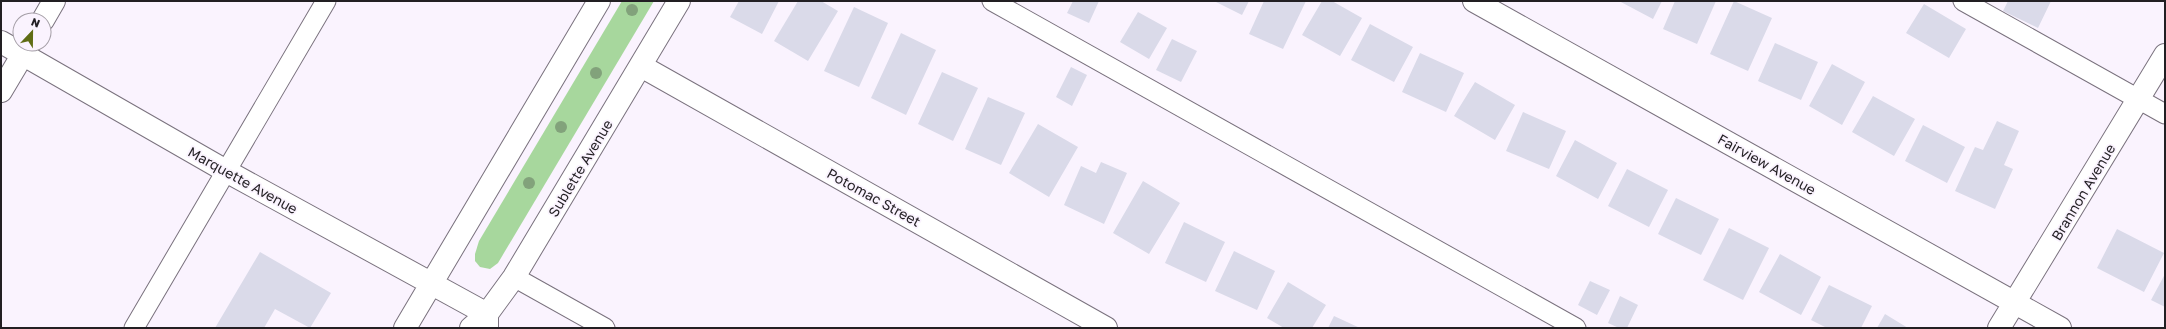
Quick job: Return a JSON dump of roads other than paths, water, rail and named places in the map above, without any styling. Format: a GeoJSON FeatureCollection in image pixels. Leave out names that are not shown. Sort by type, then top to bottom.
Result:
{"type":"FeatureCollection","features":[{"type":"Feature","properties":{"kind":"street"},"geometry":{"type":"LineString","coordinates":[[48,12],[54,1]]}},
{"type":"Feature","properties":{"kind":"street"},"geometry":{"type":"LineString","coordinates":[[408,325],[599,1]]}},
{"type":"Feature","properties":{"kind":"street","name":"Sublette Avenue"},"geometry":{"type":"LineString","coordinates":[[482,323],[514,276],[679,1]]}},
{"type":"Feature","properties":{"kind":"street","name":"Fairview Avenue"},"geometry":{"type":"LineString","coordinates":[[1474,1],[2060,328]]}},
{"type":"Feature","properties":{"kind":"street","name":"Marquette Avenue"},"geometry":{"type":"LineString","coordinates":[[1,42],[12,45]]}},
{"type":"Feature","properties":{"kind":"street"},"geometry":{"type":"LineString","coordinates":[[1,91],[23,52]]}},
{"type":"Feature","properties":{"kind":"street","name":"Marquette Avenue"},"geometry":{"type":"LineString","coordinates":[[30,52],[226,171],[431,284],[482,323]]}},
{"type":"Feature","properties":{"kind":"street","name":"Brannon Avenue"},"geometry":{"type":"LineString","coordinates":[[1999,328],[2016,303],[2165,55]]}},
{"type":"Feature","properties":{"kind":"street","name":"Potomac Street"},"geometry":{"type":"LineString","coordinates":[[641,66],[1106,328]]}},
{"type":"Feature","properties":{"kind":"lane"},"geometry":{"type":"LineString","coordinates":[[134,328],[326,1]]}},
{"type":"Feature","properties":{"kind":"lane"},"geometry":{"type":"LineString","coordinates":[[992,1],[1576,328]]}},
{"type":"Feature","properties":{"kind":"lane"},"geometry":{"type":"LineString","coordinates":[[1963,1],[2139,98],[2165,114]]}},
{"type":"Feature","properties":{"kind":"lane"},"geometry":{"type":"LineString","coordinates":[[514,276],[605,328]]}}]}
